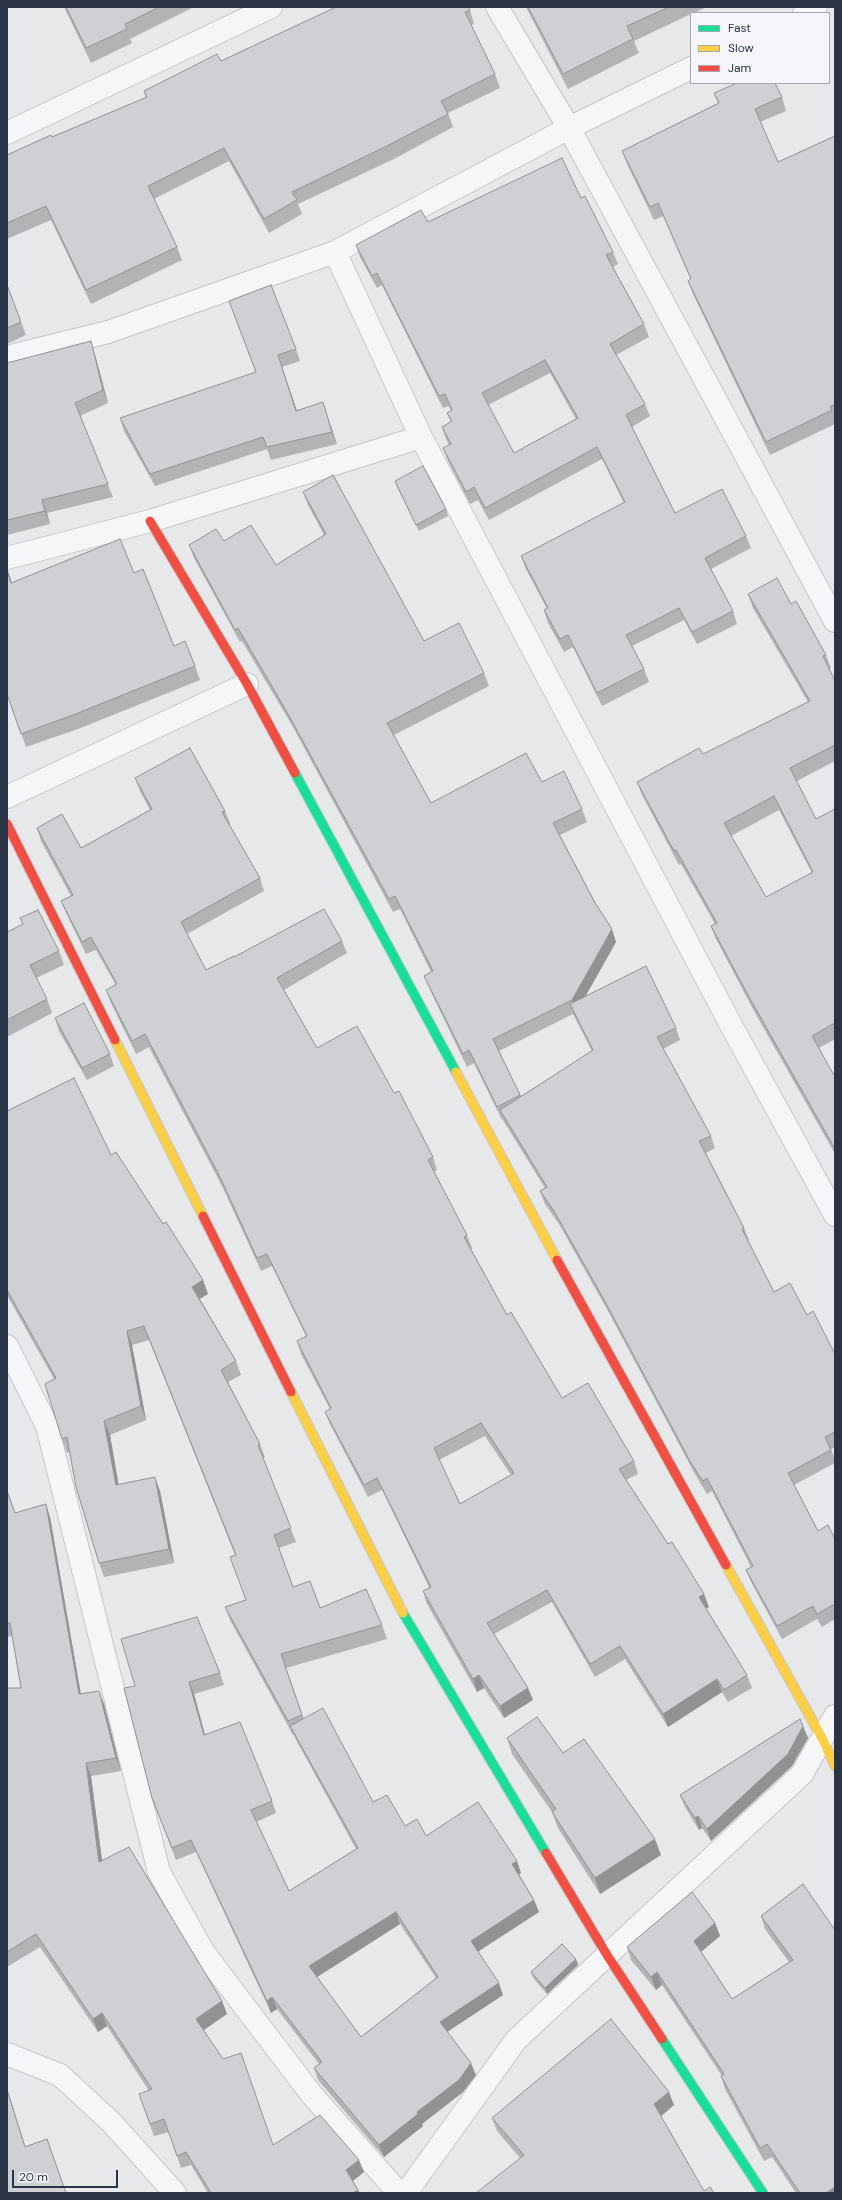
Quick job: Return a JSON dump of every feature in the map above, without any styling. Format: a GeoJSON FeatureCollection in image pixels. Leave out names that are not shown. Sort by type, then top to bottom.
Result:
{"type":"FeatureCollection","features":[{"type":"Feature","properties":{"kind":"street"},"geometry":{"type":"LineString","coordinates":[[7,133],[271,7]]}},
{"type":"Feature","properties":{"kind":"street"},"geometry":{"type":"LineString","coordinates":[[496,7],[569,128],[835,621]]}},
{"type":"Feature","properties":{"kind":"street"},"geometry":{"type":"LineString","coordinates":[[806,12],[816,7]]}},
{"type":"Feature","properties":{"kind":"street"},"geometry":{"type":"LineString","coordinates":[[7,357],[108,332],[335,252],[569,128],[690,68]]}},
{"type":"Feature","properties":{"kind":"street"},"geometry":{"type":"LineString","coordinates":[[335,252],[421,437],[732,1027],[835,1215]]}},
{"type":"Feature","properties":{"kind":"street"},"geometry":{"type":"LineString","coordinates":[[7,558],[150,521],[421,437]]}},
{"type":"Feature","properties":{"kind":"street"},"geometry":{"type":"LineString","coordinates":[[150,521],[247,684],[574,1292],[822,1738],[835,1766]]}},
{"type":"Feature","properties":{"kind":"street"},"geometry":{"type":"LineString","coordinates":[[7,797],[247,684]]}},
{"type":"Feature","properties":{"kind":"street"},"geometry":{"type":"LineString","coordinates":[[7,824],[395,1599],[607,1955],[763,2193]]}},
{"type":"Feature","properties":{"kind":"street"},"geometry":{"type":"LineString","coordinates":[[7,1346],[47,1426],[159,1872],[204,1953],[312,2095],[399,2193]]}},
{"type":"Feature","properties":{"kind":"street"},"geometry":{"type":"LineString","coordinates":[[406,2193],[516,2040],[802,1774],[835,1716]]}},
{"type":"Feature","properties":{"kind":"street"},"geometry":{"type":"LineString","coordinates":[[7,2054],[60,2076],[111,2122],[175,2193]]}},
{"type":"Feature","properties":{"kind":"building"},"geometry":{"type":"Polygon","coordinates":[[[66,7],[159,7],[125,24],[127,29],[86,48],[66,7]]]}},
{"type":"Feature","properties":{"kind":"building"},"geometry":{"type":"Polygon","coordinates":[[[336,7],[468,7],[470,10],[465,12],[495,74],[441,101],[448,114],[389,145],[292,192],[297,200],[264,219],[224,148],[148,186],[177,247],[86,290],[46,206],[7,223],[7,155],[51,135],[52,137],[147,97],[144,91],[217,54],[221,61],[336,7]]]}},
{"type":"Feature","properties":{"kind":"building"},"geometry":{"type":"Polygon","coordinates":[[[528,7],[669,7],[627,26],[633,39],[563,74],[528,7]]]}},
{"type":"Feature","properties":{"kind":"building"},"geometry":{"type":"Polygon","coordinates":[[[735,84],[776,84],[782,97],[755,109],[778,162],[835,136],[835,404],[830,407],[832,410],[766,442],[688,281],[691,279],[658,203],[650,207],[622,151],[719,103],[714,93],[735,84]]]}},
{"type":"Feature","properties":{"kind":"building"},"geometry":{"type":"Polygon","coordinates":[[[562,158],[581,198],[585,196],[613,252],[606,255],[644,324],[610,344],[645,404],[626,415],[675,513],[722,489],[746,536],[705,558],[733,611],[692,632],[679,608],[626,635],[644,669],[597,693],[568,635],[560,639],[544,610],[548,608],[521,556],[625,502],[597,447],[485,508],[474,487],[466,492],[443,448],[451,444],[442,427],[452,421],[447,413],[452,410],[445,394],[439,396],[377,273],[372,276],[356,245],[421,210],[428,222],[562,158]],[[545,360],[482,393],[514,453],[578,418],[545,360]]]}},
{"type":"Feature","properties":{"kind":"building"},"geometry":{"type":"Polygon","coordinates":[[[7,285],[21,322],[7,328],[7,285]]]}},
{"type":"Feature","properties":{"kind":"building"},"geometry":{"type":"Polygon","coordinates":[[[271,285],[296,349],[278,355],[296,411],[323,402],[332,432],[267,447],[263,437],[150,474],[120,418],[256,372],[229,301],[271,285]]]}},
{"type":"Feature","properties":{"kind":"building"},"geometry":{"type":"Polygon","coordinates":[[[91,341],[103,390],[75,403],[108,484],[42,500],[45,511],[7,520],[7,363],[91,341]]]}},
{"type":"Feature","properties":{"kind":"building"},"geometry":{"type":"Polygon","coordinates":[[[423,466],[446,509],[416,525],[395,481],[423,466]]]}},
{"type":"Feature","properties":{"kind":"building"},"geometry":{"type":"Polygon","coordinates":[[[333,475],[424,641],[459,623],[484,673],[387,723],[431,803],[526,753],[542,782],[564,771],[582,809],[553,823],[594,901],[612,929],[572,1000],[493,1039],[520,1095],[497,1107],[469,1050],[463,1054],[424,976],[433,971],[395,896],[389,899],[288,714],[238,628],[235,630],[189,545],[216,529],[224,541],[251,525],[276,565],[326,534],[303,492],[333,475]]]}},
{"type":"Feature","properties":{"kind":"building"},"geometry":{"type":"Polygon","coordinates":[[[120,539],[134,573],[143,569],[174,646],[185,641],[195,666],[73,715],[21,734],[7,694],[7,571],[11,583],[120,539]]]}},
{"type":"Feature","properties":{"kind":"building"},"geometry":{"type":"Polygon","coordinates":[[[777,578],[791,604],[796,601],[826,655],[823,656],[835,681],[835,745],[790,768],[816,819],[835,809],[835,1023],[812,1036],[835,1077],[835,1149],[749,997],[711,926],[717,923],[676,850],[674,851],[637,782],[699,748],[703,754],[810,701],[748,594],[777,578]],[[774,796],[724,823],[766,897],[813,872],[774,796]]]}},
{"type":"Feature","properties":{"kind":"building"},"geometry":{"type":"Polygon","coordinates":[[[190,748],[225,811],[222,812],[260,878],[181,922],[206,970],[234,957],[324,909],[342,941],[277,978],[317,1048],[357,1026],[394,1093],[399,1091],[433,1157],[428,1160],[467,1235],[464,1237],[507,1315],[511,1312],[562,1398],[588,1383],[634,1461],[619,1469],[668,1544],[672,1542],[704,1594],[699,1597],[747,1675],[724,1690],[717,1679],[663,1714],[620,1646],[590,1664],[547,1590],[487,1623],[528,1688],[500,1706],[479,1675],[473,1679],[423,1591],[431,1587],[377,1478],[364,1485],[325,1412],[331,1408],[297,1341],[307,1336],[267,1254],[257,1258],[219,1175],[145,1034],[132,1041],[106,990],[117,984],[91,937],[82,942],[61,901],[73,895],[37,828],[62,814],[81,848],[152,809],[135,778],[190,748]],[[481,1423],[434,1448],[460,1504],[514,1473],[481,1423]]]}},
{"type":"Feature","properties":{"kind":"building"},"geometry":{"type":"Polygon","coordinates":[[[38,910],[59,951],[30,965],[47,999],[7,1020],[7,932],[23,924],[20,918],[38,910]]]}},
{"type":"Feature","properties":{"kind":"building"},"geometry":{"type":"Polygon","coordinates":[[[646,966],[676,1028],[657,1037],[711,1136],[699,1141],[744,1228],[742,1229],[774,1292],[790,1283],[807,1315],[813,1311],[835,1354],[835,1432],[825,1437],[831,1450],[788,1473],[818,1531],[828,1525],[835,1539],[835,1604],[817,1614],[813,1606],[777,1626],[746,1570],[753,1566],[707,1478],[703,1481],[691,1463],[603,1298],[554,1211],[540,1191],[547,1187],[500,1110],[593,1050],[570,1004],[646,966]]]}},
{"type":"Feature","properties":{"kind":"building"},"geometry":{"type":"Polygon","coordinates":[[[84,1003],[110,1054],[82,1068],[55,1018],[84,1003]]]}},
{"type":"Feature","properties":{"kind":"building"},"geometry":{"type":"Polygon","coordinates":[[[74,1078],[111,1155],[116,1152],[163,1224],[166,1222],[203,1280],[192,1287],[236,1361],[221,1370],[260,1444],[258,1445],[291,1528],[274,1535],[293,1587],[310,1581],[320,1608],[366,1589],[382,1625],[281,1654],[302,1715],[288,1721],[225,1607],[246,1600],[230,1557],[236,1555],[144,1326],[127,1331],[141,1406],[104,1421],[116,1485],[155,1477],[169,1549],[99,1563],[76,1487],[67,1437],[62,1439],[45,1384],[56,1378],[7,1290],[7,1111],[74,1078]]]}},
{"type":"Feature","properties":{"kind":"building"},"geometry":{"type":"Polygon","coordinates":[[[7,1491],[15,1513],[46,1504],[79,1694],[99,1691],[116,1758],[86,1763],[99,1862],[129,1847],[222,2001],[196,2019],[223,2059],[241,2053],[273,2145],[320,2115],[359,2160],[346,2170],[358,2190],[353,2193],[211,2193],[186,2152],[177,2156],[164,2119],[150,2124],[139,2094],[152,2089],[102,2013],[93,2019],[36,1934],[7,1952],[7,1688],[21,1688],[10,1623],[7,1623],[7,1491]]]}},
{"type":"Feature","properties":{"kind":"building"},"geometry":{"type":"Polygon","coordinates":[[[197,1617],[220,1673],[189,1682],[204,1735],[240,1722],[272,1801],[251,1810],[289,1891],[358,1848],[290,1726],[323,1708],[373,1802],[387,1795],[405,1826],[417,1819],[426,1836],[478,1802],[517,1861],[512,1864],[534,1900],[471,1941],[499,1983],[440,2022],[471,2063],[459,2080],[417,2112],[418,2114],[379,2145],[314,2068],[322,2062],[272,1997],[267,2001],[191,1840],[172,1848],[152,1798],[124,1688],[135,1686],[121,1639],[197,1617]],[[396,1912],[309,1966],[361,2037],[438,1977],[396,1912]]]}},
{"type":"Feature","properties":{"kind":"building"},"geometry":{"type":"Polygon","coordinates":[[[537,1717],[563,1753],[584,1739],[655,1839],[595,1878],[552,1812],[556,1809],[507,1738],[537,1717]]]}},
{"type":"Feature","properties":{"kind":"building"},"geometry":{"type":"Polygon","coordinates":[[[800,1719],[803,1726],[788,1754],[707,1829],[698,1816],[695,1818],[680,1795],[800,1719]]]}},
{"type":"Feature","properties":{"kind":"building"},"geometry":{"type":"Polygon","coordinates":[[[803,1884],[835,1930],[835,2187],[826,2193],[800,2193],[767,2144],[760,2148],[721,2076],[724,2074],[657,1972],[651,1977],[627,1947],[692,1892],[715,1923],[694,1941],[732,1999],[793,1960],[761,1916],[803,1884]]]}},
{"type":"Feature","properties":{"kind":"building"},"geometry":{"type":"Polygon","coordinates":[[[562,1944],[576,1959],[545,1988],[531,1972],[562,1944]]]}},
{"type":"Feature","properties":{"kind":"building"},"geometry":{"type":"Polygon","coordinates":[[[611,2019],[669,2092],[654,2104],[704,2191],[710,2187],[714,2193],[476,2193],[524,2155],[492,2118],[611,2019]]]}},
{"type":"Feature","properties":{"kind":"building"},"geometry":{"type":"Polygon","coordinates":[[[7,2090],[25,2147],[47,2139],[66,2193],[7,2193],[7,2090]]]}},
{"type":"Feature","properties":{"kind":"traffic: fast"},"geometry":{"type":"LineString","coordinates":[[295,773],[456,1072]]}},
{"type":"Feature","properties":{"kind":"traffic: fast"},"geometry":{"type":"LineString","coordinates":[[403,1613],[546,1853]]}},
{"type":"Feature","properties":{"kind":"traffic: fast"},"geometry":{"type":"LineString","coordinates":[[662,2039],[763,2193]]}},
{"type":"Feature","properties":{"kind":"traffic: slow"},"geometry":{"type":"LineString","coordinates":[[115,1040],[203,1216]]}},
{"type":"Feature","properties":{"kind":"traffic: slow"},"geometry":{"type":"LineString","coordinates":[[456,1072],[557,1260]]}},
{"type":"Feature","properties":{"kind":"traffic: slow"},"geometry":{"type":"LineString","coordinates":[[291,1392],[403,1613]]}},
{"type":"Feature","properties":{"kind":"traffic: slow"},"geometry":{"type":"LineString","coordinates":[[726,1565],[822,1738],[835,1766]]}},
{"type":"Feature","properties":{"kind":"traffic: jam"},"geometry":{"type":"LineString","coordinates":[[150,521],[247,684],[295,773]]}},
{"type":"Feature","properties":{"kind":"traffic: jam"},"geometry":{"type":"LineString","coordinates":[[7,824],[115,1040]]}},
{"type":"Feature","properties":{"kind":"traffic: jam"},"geometry":{"type":"LineString","coordinates":[[203,1216],[291,1392]]}},
{"type":"Feature","properties":{"kind":"traffic: jam"},"geometry":{"type":"LineString","coordinates":[[557,1260],[726,1565]]}},
{"type":"Feature","properties":{"kind":"traffic: jam"},"geometry":{"type":"LineString","coordinates":[[546,1853],[607,1955],[662,2039]]}}]}
